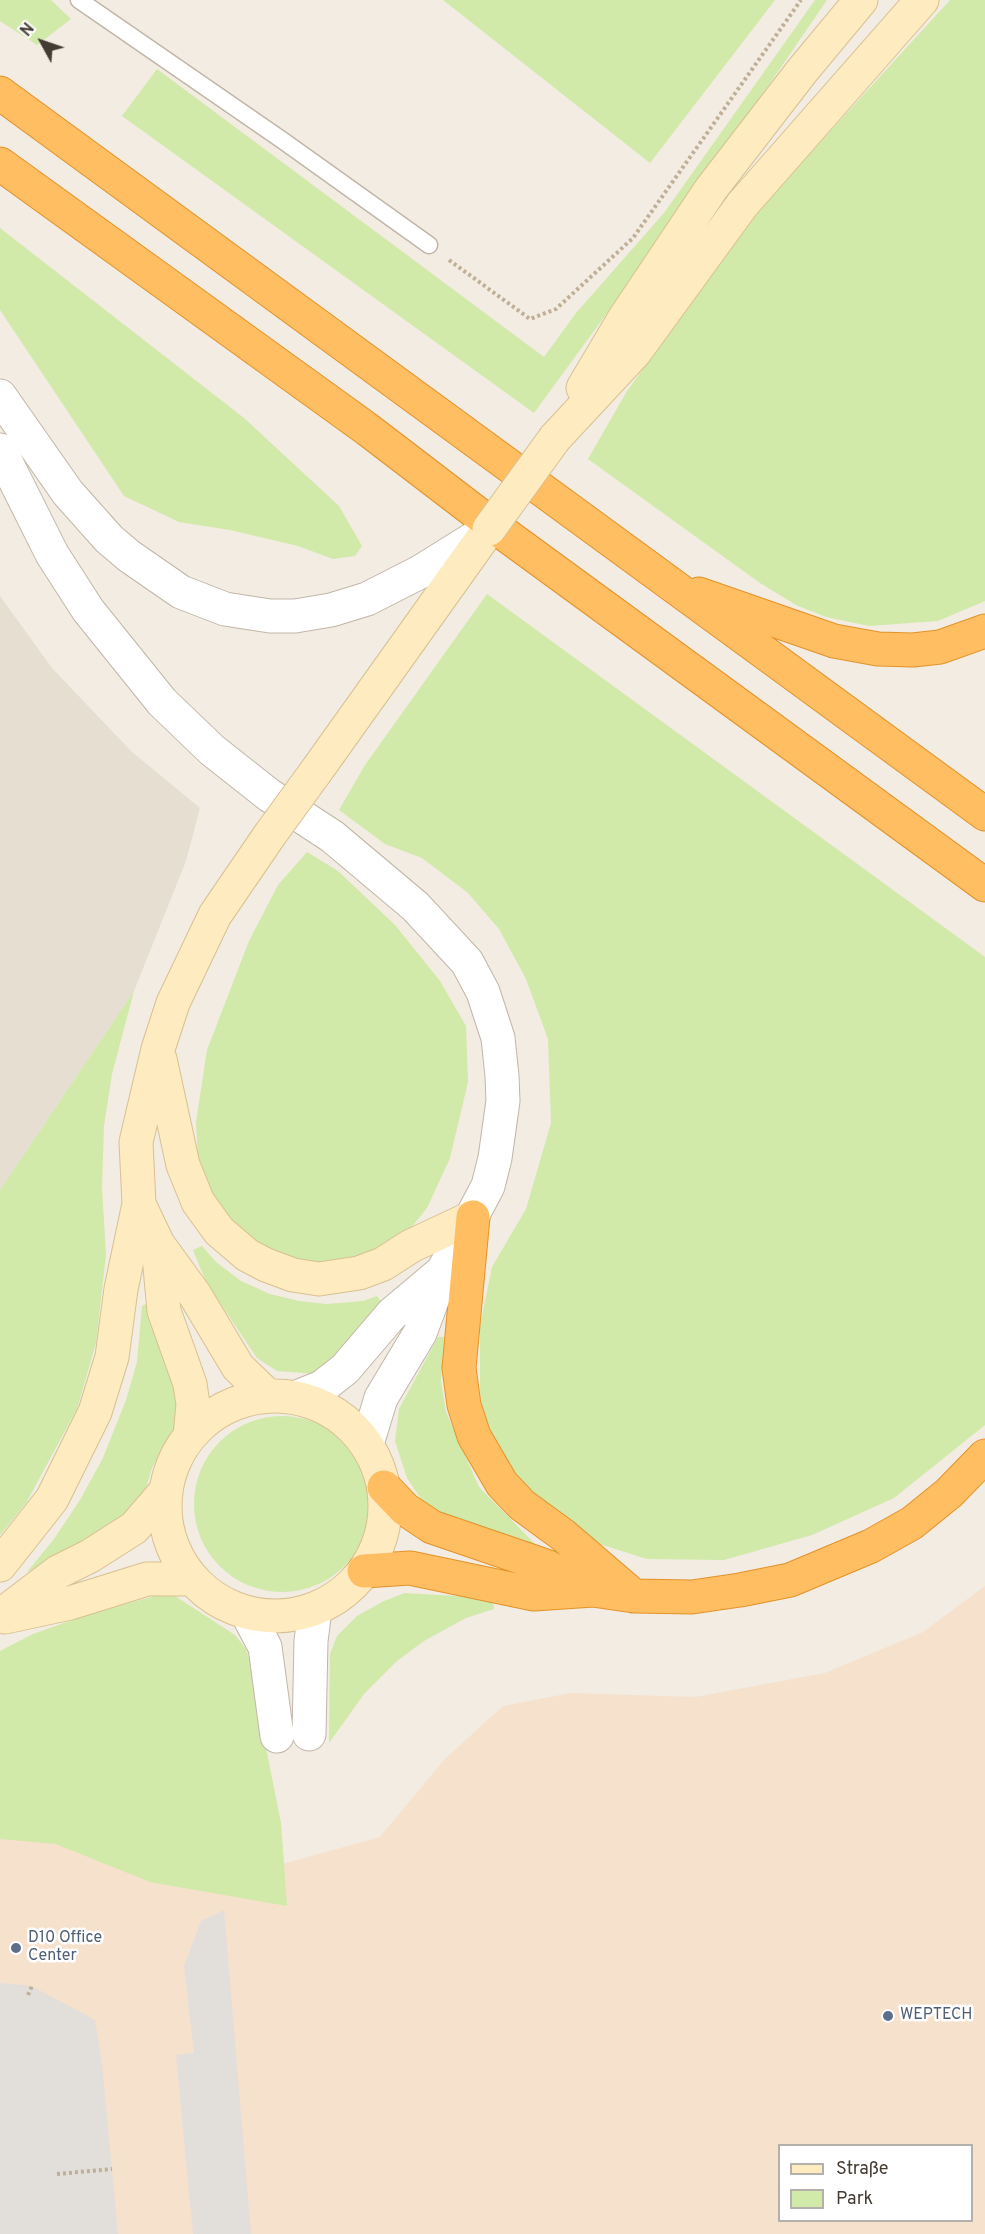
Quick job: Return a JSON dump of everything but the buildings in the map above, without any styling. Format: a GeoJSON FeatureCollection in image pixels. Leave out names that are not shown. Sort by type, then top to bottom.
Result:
{"type":"FeatureCollection","features":[{"type":"Feature","properties":{"kind":"highway"},"geometry":{"type":"LineString","coordinates":[[0,93],[985,814]]}},
{"type":"Feature","properties":{"kind":"highway"},"geometry":{"type":"LineString","coordinates":[[0,164],[367,429],[495,527],[985,885]]}},
{"type":"Feature","properties":{"kind":"highway"},"geometry":{"type":"LineString","coordinates":[[674,586],[758,612],[834,641],[870,648],[913,650],[940,647],[985,630]]}},
{"type":"Feature","properties":{"kind":"highway"},"geometry":{"type":"LineString","coordinates":[[473,1217],[459,1368],[464,1405],[474,1436],[502,1484],[522,1505],[563,1535],[634,1596]]}},
{"type":"Feature","properties":{"kind":"highway"},"geometry":{"type":"LineString","coordinates":[[364,1571],[410,1568],[534,1594],[593,1590],[634,1596],[692,1597],[740,1590],[790,1580],[835,1563],[912,1523],[949,1493],[985,1456]]}},
{"type":"Feature","properties":{"kind":"highway"},"geometry":{"type":"LineString","coordinates":[[384,1487],[405,1509],[432,1527],[546,1566],[593,1590]]}},
{"type":"Feature","properties":{"kind":"main road"},"geometry":{"type":"LineString","coordinates":[[0,1565],[52,1499],[95,1412],[112,1357],[121,1289],[139,1204],[136,1142],[158,1049],[173,1003],[210,924],[317,770],[433,580],[489,529],[555,438],[624,319],[711,189],[861,0]]}},
{"type":"Feature","properties":{"kind":"main road"},"geometry":{"type":"LineString","coordinates":[[555,438],[635,352],[742,205],[922,0]]}},
{"type":"Feature","properties":{"kind":"main road"},"geometry":{"type":"LineString","coordinates":[[158,1049],[183,1166],[189,1184],[213,1225],[247,1255],[293,1275],[319,1279],[338,1277],[359,1273],[383,1264],[411,1246],[473,1217]]}},
{"type":"Feature","properties":{"kind":"main road"},"geometry":{"type":"LineString","coordinates":[[139,1204],[158,1244],[195,1295],[238,1367],[282,1396],[323,1406],[339,1416],[367,1444],[376,1461],[384,1487],[383,1529],[376,1552],[364,1571],[342,1593],[315,1609],[282,1617],[247,1613],[216,1599],[191,1579],[182,1568],[167,1529],[164,1511],[165,1492],[174,1462],[190,1436],[226,1407],[282,1396]]}},
{"type":"Feature","properties":{"kind":"main road"},"geometry":{"type":"LineString","coordinates":[[158,1244],[164,1311],[190,1384],[193,1404],[190,1436]]}},
{"type":"Feature","properties":{"kind":"main road"},"geometry":{"type":"LineString","coordinates":[[0,1617],[58,1572],[130,1532],[146,1518],[165,1492]]}},
{"type":"Feature","properties":{"kind":"main road"},"geometry":{"type":"LineString","coordinates":[[0,1617],[70,1603],[147,1579],[191,1579]]}},
{"type":"Feature","properties":{"kind":"street"},"geometry":{"type":"LineString","coordinates":[[0,396],[68,493],[110,539],[159,578],[203,602],[249,615],[295,616],[331,610],[433,580]]}},
{"type":"Feature","properties":{"kind":"street"},"geometry":{"type":"LineString","coordinates":[[0,450],[37,527],[88,610],[162,702],[212,750],[269,795],[333,837],[374,868],[415,906],[467,962],[483,992],[493,1018],[498,1038],[503,1101],[495,1158],[488,1186],[443,1271],[420,1333],[381,1398],[367,1444]]}},
{"type":"Feature","properties":{"kind":"street"},"geometry":{"type":"LineString","coordinates":[[282,1396],[322,1387],[345,1369],[392,1314],[443,1271]]}},
{"type":"Feature","properties":{"kind":"street"},"geometry":{"type":"LineString","coordinates":[[309,1734],[311,1641],[315,1609]]}},
{"type":"Feature","properties":{"kind":"street"},"geometry":{"type":"LineString","coordinates":[[247,1613],[265,1647],[277,1736]]}},
{"type":"Feature","properties":{"kind":"lane"},"geometry":{"type":"LineString","coordinates":[[79,0],[429,245]]}},
{"type":"Feature","properties":{"kind":"path"},"geometry":{"type":"LineString","coordinates":[[429,245],[530,319],[556,309],[633,238],[801,0]]}},
{"type":"Feature","properties":{"kind":"path"},"geometry":{"type":"LineString","coordinates":[[28,1995],[32,1986]]}},
{"type":"Feature","properties":{"kind":"path"},"geometry":{"type":"LineString","coordinates":[[57,2174],[112,2169]]}},
{"type":"Feature","properties":{"kind":"shaded area"},"geometry":{"type":"Polygon","coordinates":[[[0,596],[52,668],[131,751],[200,808],[186,861],[134,991],[0,1190],[0,596]]]}},
{"type":"Feature","properties":{"kind":"shaded area"},"geometry":{"type":"Polygon","coordinates":[[[985,1586],[985,2234],[0,2234],[0,1767],[268,1868],[380,1837],[444,1760],[503,1706],[571,1693],[695,1697],[825,1673],[923,1632],[985,1586]]]}},
{"type":"Feature","properties":{"kind":"shaded area"},"geometry":{"type":"Polygon","coordinates":[[[224,1910],[251,2234],[193,2234],[176,2055],[194,2053],[184,1966],[201,1921],[224,1910]]]}},
{"type":"Feature","properties":{"kind":"shaded area"},"geometry":{"type":"Polygon","coordinates":[[[0,1983],[32,1986],[95,2020],[102,2063],[118,2234],[0,2234],[0,1983]]]}},
{"type":"Feature","properties":{"kind":"green space"},"geometry":{"type":"Polygon","coordinates":[[[0,0],[51,0],[71,19],[37,45],[0,21],[0,0]]]}},
{"type":"Feature","properties":{"kind":"green space"},"geometry":{"type":"Polygon","coordinates":[[[443,0],[775,0],[650,163],[443,0]]]}},
{"type":"Feature","properties":{"kind":"green space"},"geometry":{"type":"Polygon","coordinates":[[[815,0],[827,0],[694,194],[534,413],[122,116],[157,69],[544,357],[576,313],[664,213],[815,0]]]}},
{"type":"Feature","properties":{"kind":"green space"},"geometry":{"type":"Polygon","coordinates":[[[950,0],[985,0],[985,601],[938,621],[869,626],[826,617],[796,605],[760,583],[588,459],[627,391],[759,209],[950,0]]]}},
{"type":"Feature","properties":{"kind":"green space"},"geometry":{"type":"Polygon","coordinates":[[[0,228],[244,418],[339,506],[362,546],[355,556],[333,559],[298,546],[230,530],[179,522],[124,496],[0,310],[0,228]]]}},
{"type":"Feature","properties":{"kind":"green space"},"geometry":{"type":"Polygon","coordinates":[[[487,594],[985,957],[985,1425],[894,1498],[812,1535],[724,1560],[647,1559],[596,1543],[548,1508],[516,1476],[491,1441],[480,1393],[480,1326],[492,1267],[526,1209],[551,1123],[548,1039],[526,979],[499,929],[468,893],[422,858],[385,844],[339,810],[365,765],[487,594]]]}},
{"type":"Feature","properties":{"kind":"green space"},"geometry":{"type":"Polygon","coordinates":[[[307,852],[338,871],[395,925],[440,981],[466,1026],[468,1082],[450,1158],[427,1208],[410,1229],[393,1242],[345,1263],[294,1262],[239,1235],[199,1174],[196,1122],[207,1050],[249,941],[278,885],[307,852]]]}},
{"type":"Feature","properties":{"kind":"green space"},"geometry":{"type":"Polygon","coordinates":[[[134,991],[112,1074],[104,1126],[102,1187],[106,1255],[96,1343],[77,1409],[26,1503],[0,1535],[0,1190],[134,991]]]}},
{"type":"Feature","properties":{"kind":"green space"},"geometry":{"type":"Polygon","coordinates":[[[202,1246],[216,1262],[241,1281],[270,1294],[299,1301],[327,1304],[363,1301],[377,1296],[384,1305],[362,1333],[315,1374],[277,1371],[257,1358],[206,1282],[193,1250],[202,1246]]]}},
{"type":"Feature","properties":{"kind":"green space"},"geometry":{"type":"Polygon","coordinates":[[[146,1304],[178,1397],[176,1424],[152,1468],[141,1505],[66,1556],[27,1572],[54,1539],[80,1500],[103,1458],[126,1400],[137,1362],[142,1306],[146,1304]]]}},
{"type":"Feature","properties":{"kind":"green space"},"geometry":{"type":"Polygon","coordinates":[[[438,1337],[444,1337],[441,1381],[446,1412],[479,1487],[537,1546],[427,1508],[407,1478],[395,1441],[399,1409],[438,1337]]]}},
{"type":"Feature","properties":{"kind":"green space"},"geometry":{"type":"Polygon","coordinates":[[[282,1416],[316,1423],[331,1431],[344,1442],[355,1455],[363,1470],[370,1504],[363,1538],[355,1553],[344,1566],[331,1577],[316,1585],[282,1592],[248,1585],[233,1577],[220,1566],[209,1553],[201,1538],[194,1504],[201,1470],[209,1455],[220,1442],[233,1431],[248,1423],[282,1416]]]}},
{"type":"Feature","properties":{"kind":"green space"},"geometry":{"type":"Polygon","coordinates":[[[405,1593],[474,1597],[493,1602],[494,1609],[466,1618],[424,1641],[397,1661],[364,1694],[329,1743],[330,1654],[337,1636],[357,1616],[384,1601],[405,1593]]]}},
{"type":"Feature","properties":{"kind":"green space"},"geometry":{"type":"Polygon","coordinates":[[[159,1595],[175,1596],[235,1635],[246,1649],[253,1671],[281,1823],[287,1906],[150,1882],[56,1844],[0,1839],[0,1651],[33,1634],[92,1613],[159,1595]]]}},
{"type":"Feature","properties":{"kind":"place","name":"D10 Office Center"},"geometry":{"type":"Point","coordinates":[16,1948]}},
{"type":"Feature","properties":{"kind":"place","name":"WEPTECH"},"geometry":{"type":"Point","coordinates":[888,2016]}}]}
